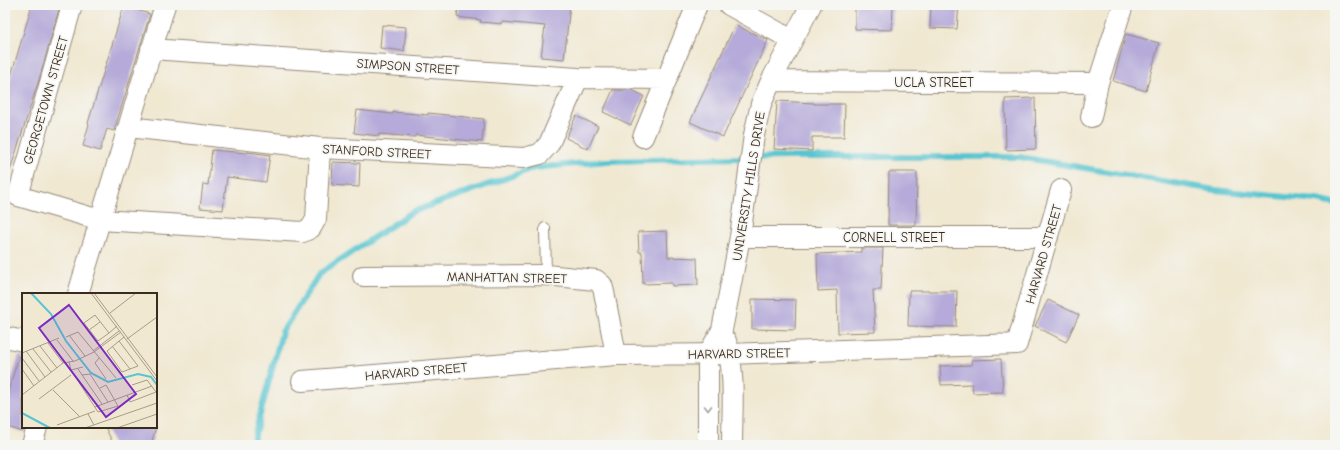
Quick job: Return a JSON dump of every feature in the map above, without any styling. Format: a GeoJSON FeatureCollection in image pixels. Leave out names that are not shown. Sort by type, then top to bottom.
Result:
{"type":"FeatureCollection","features":[{"type":"Feature","properties":{"kind":"street","name":"GEORGETOWN STREET"},"geometry":{"type":"LineString","coordinates":[[72,5],[18,196],[100,220]]}},
{"type":"Feature","properties":{"kind":"street"},"geometry":{"type":"LineString","coordinates":[[78,293],[165,5]]}},
{"type":"Feature","properties":{"kind":"street"},"geometry":{"type":"LineString","coordinates":[[643,137],[665,79],[697,5]]}},
{"type":"Feature","properties":{"kind":"street"},"geometry":{"type":"LineString","coordinates":[[729,5],[792,40]]}},
{"type":"Feature","properties":{"kind":"street","name":"UNIVERSITY HILLS DRIVE"},"geometry":{"type":"LineString","coordinates":[[708,354],[722,330],[740,237],[754,134],[761,104],[771,81],[811,5]]}},
{"type":"Feature","properties":{"kind":"street"},"geometry":{"type":"LineString","coordinates":[[1091,117],[1098,83],[1123,5]]}},
{"type":"Feature","properties":{"kind":"street","name":"SIMPSON STREET"},"geometry":{"type":"LineString","coordinates":[[151,49],[578,78],[665,79]]}},
{"type":"Feature","properties":{"kind":"street","name":"STANFORD STREET"},"geometry":{"type":"LineString","coordinates":[[128,127],[320,148],[524,158],[540,154],[549,144],[578,78]]}},
{"type":"Feature","properties":{"kind":"street","name":"UCLA STREET"},"geometry":{"type":"LineString","coordinates":[[771,81],[1098,83]]}},
{"type":"Feature","properties":{"kind":"street"},"geometry":{"type":"LineString","coordinates":[[100,220],[303,232],[311,228],[316,219],[320,148]]}},
{"type":"Feature","properties":{"kind":"street","name":"HARVARD STREET"},"geometry":{"type":"LineString","coordinates":[[302,381],[616,355],[729,354],[1017,344],[1061,190]]}},
{"type":"Feature","properties":{"kind":"street","name":"CORNELL STREET"},"geometry":{"type":"LineString","coordinates":[[740,237],[1048,237]]}},
{"type":"Feature","properties":{"kind":"street","name":"MANHATTAN STREET"},"geometry":{"type":"LineString","coordinates":[[363,276],[546,275],[596,280],[602,285],[604,292],[616,355]]}},
{"type":"Feature","properties":{"kind":"street","name":"UNIVERSITY HILLS DRIVE"},"geometry":{"type":"LineString","coordinates":[[722,330],[729,354],[732,375],[732,445]]}},
{"type":"Feature","properties":{"kind":"street"},"geometry":{"type":"LineString","coordinates":[[5,337],[22,341]]}},
{"type":"Feature","properties":{"kind":"street"},"geometry":{"type":"LineString","coordinates":[[708,354],[708,445]]}},
{"type":"Feature","properties":{"kind":"street"},"geometry":{"type":"LineString","coordinates":[[32,445],[38,428]]}},
{"type":"Feature","properties":{"kind":"lane"},"geometry":{"type":"LineString","coordinates":[[545,228],[546,275]]}},
{"type":"Feature","properties":{"kind":"building"},"geometry":{"type":"Polygon","coordinates":[[[32,5],[60,5],[42,70],[9,174],[5,173],[5,96],[32,5]]]}},
{"type":"Feature","properties":{"kind":"building"},"geometry":{"type":"Polygon","coordinates":[[[458,5],[570,5],[564,59],[541,57],[545,26],[503,22],[503,24],[480,22],[481,20],[457,17],[458,5]]]}},
{"type":"Feature","properties":{"kind":"building"},"geometry":{"type":"Polygon","coordinates":[[[855,5],[893,5],[892,30],[855,29],[855,5]]]}},
{"type":"Feature","properties":{"kind":"building"},"geometry":{"type":"Polygon","coordinates":[[[931,5],[959,5],[957,29],[930,28],[931,5]]]}},
{"type":"Feature","properties":{"kind":"building"},"geometry":{"type":"Polygon","coordinates":[[[124,6],[150,14],[114,131],[107,129],[100,151],[83,146],[88,123],[124,6]]]}},
{"type":"Feature","properties":{"kind":"building"},"geometry":{"type":"Polygon","coordinates":[[[382,25],[406,27],[404,51],[380,48],[382,25]]]}},
{"type":"Feature","properties":{"kind":"building"},"geometry":{"type":"Polygon","coordinates":[[[735,25],[768,40],[723,137],[690,122],[735,25]]]}},
{"type":"Feature","properties":{"kind":"building"},"geometry":{"type":"Polygon","coordinates":[[[1126,34],[1159,43],[1146,91],[1113,81],[1126,34]]]}},
{"type":"Feature","properties":{"kind":"building"},"geometry":{"type":"Polygon","coordinates":[[[613,90],[632,90],[644,96],[631,125],[603,112],[613,90]]]}},
{"type":"Feature","properties":{"kind":"building"},"geometry":{"type":"Polygon","coordinates":[[[1035,98],[1036,149],[1006,150],[1005,99],[1035,98]]]}},
{"type":"Feature","properties":{"kind":"building"},"geometry":{"type":"Polygon","coordinates":[[[777,101],[814,104],[845,104],[844,137],[812,137],[812,151],[774,149],[777,101]]]}},
{"type":"Feature","properties":{"kind":"building"},"geometry":{"type":"Polygon","coordinates":[[[357,110],[393,114],[393,112],[428,115],[428,113],[484,119],[482,142],[415,135],[415,137],[379,134],[379,136],[354,133],[357,110]]]}},
{"type":"Feature","properties":{"kind":"building"},"geometry":{"type":"Polygon","coordinates":[[[576,116],[598,126],[588,149],[566,138],[576,116]]]}},
{"type":"Feature","properties":{"kind":"building"},"geometry":{"type":"Polygon","coordinates":[[[212,150],[270,155],[266,182],[227,177],[223,210],[200,208],[203,184],[208,185],[212,150]]]}},
{"type":"Feature","properties":{"kind":"building"},"geometry":{"type":"Polygon","coordinates":[[[333,162],[360,163],[359,187],[332,185],[333,162]]]}},
{"type":"Feature","properties":{"kind":"building"},"geometry":{"type":"Polygon","coordinates":[[[889,172],[917,172],[916,225],[888,225],[889,172]]]}},
{"type":"Feature","properties":{"kind":"building"},"geometry":{"type":"Polygon","coordinates":[[[667,231],[668,257],[697,258],[698,285],[672,286],[672,283],[643,284],[642,252],[639,252],[638,232],[667,231]]]}},
{"type":"Feature","properties":{"kind":"building"},"geometry":{"type":"Polygon","coordinates":[[[861,248],[883,248],[881,290],[873,290],[875,332],[838,333],[837,290],[818,291],[817,254],[861,252],[861,248]]]}},
{"type":"Feature","properties":{"kind":"building"},"geometry":{"type":"Polygon","coordinates":[[[909,291],[957,291],[956,327],[908,326],[909,291]]]}},
{"type":"Feature","properties":{"kind":"building"},"geometry":{"type":"Polygon","coordinates":[[[752,299],[796,300],[795,330],[752,329],[752,299]]]}},
{"type":"Feature","properties":{"kind":"building"},"geometry":{"type":"Polygon","coordinates":[[[1048,300],[1079,315],[1066,342],[1035,326],[1048,300]]]}},
{"type":"Feature","properties":{"kind":"building"},"geometry":{"type":"Polygon","coordinates":[[[19,356],[22,357],[23,432],[5,426],[5,401],[19,356]]]}},
{"type":"Feature","properties":{"kind":"building"},"geometry":{"type":"Polygon","coordinates":[[[1001,359],[1003,392],[973,393],[972,384],[941,385],[940,366],[972,365],[971,360],[1001,359]]]}},
{"type":"Feature","properties":{"kind":"building"},"geometry":{"type":"Polygon","coordinates":[[[106,428],[156,428],[151,445],[114,445],[106,428]]]}},
{"type":"Feature","properties":{"kind":"waterway"},"geometry":{"type":"LineString","coordinates":[[252,445],[282,332],[319,274],[412,212],[534,168],[606,161],[787,157],[1019,157],[1215,190],[1317,200],[1335,204]]}}]}
